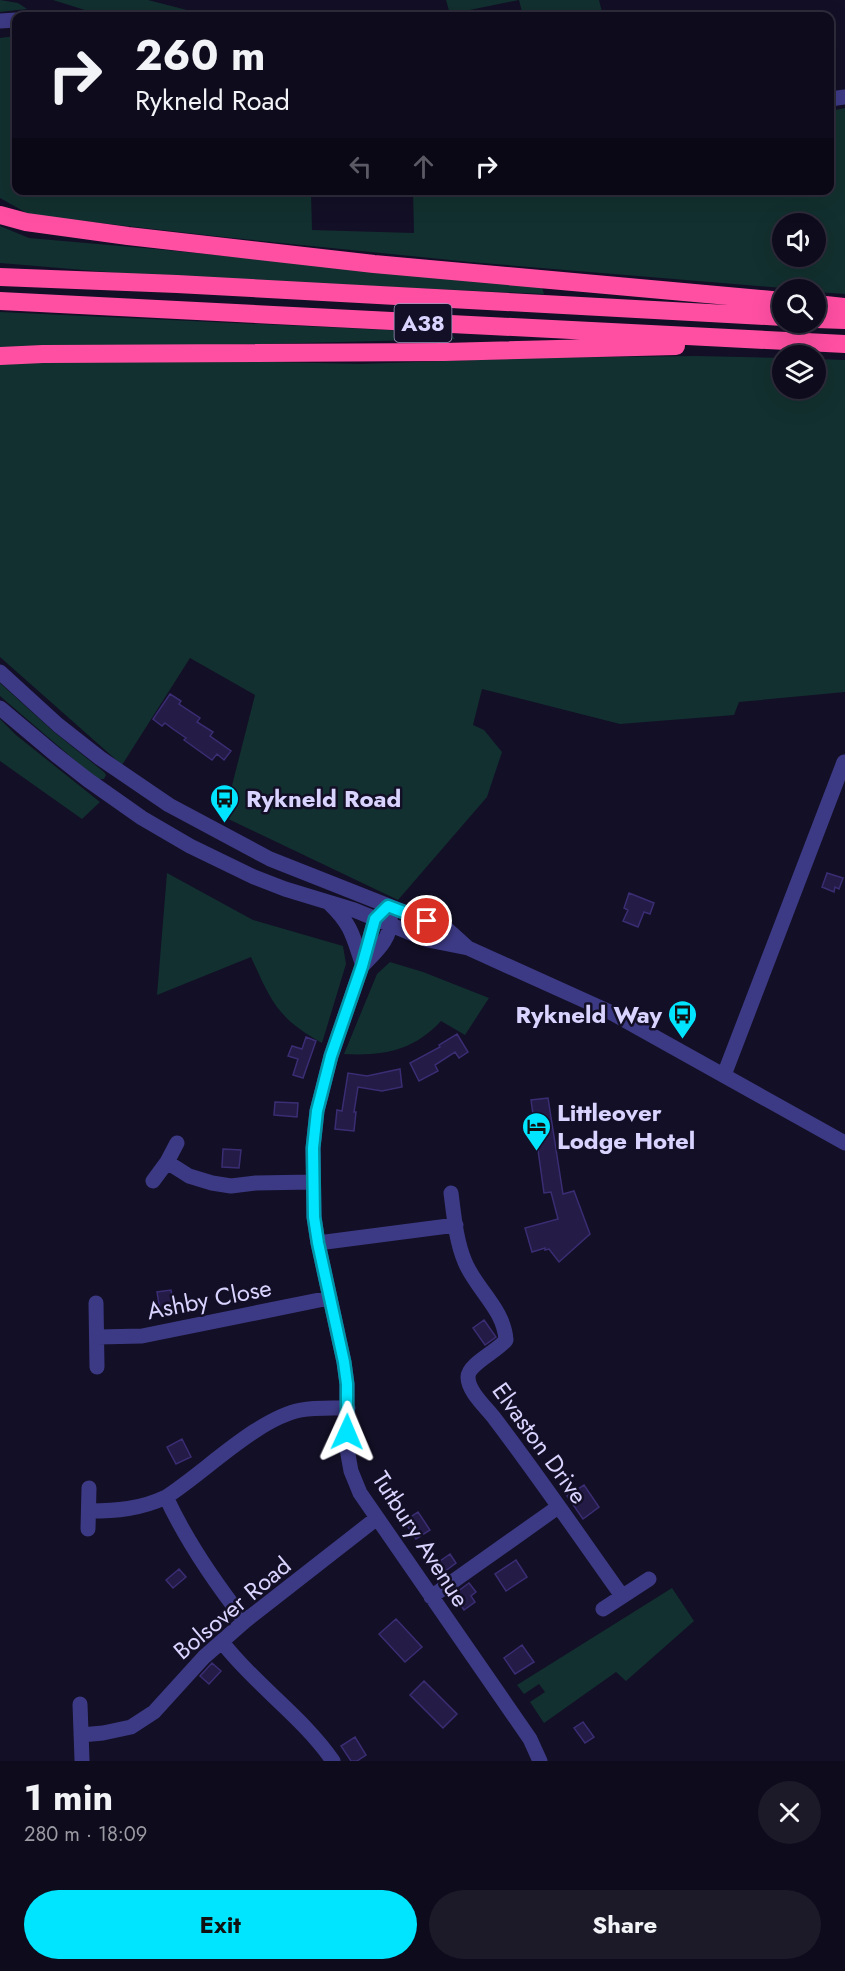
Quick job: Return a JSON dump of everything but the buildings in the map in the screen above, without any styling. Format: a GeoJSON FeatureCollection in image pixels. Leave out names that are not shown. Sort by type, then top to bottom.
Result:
{"type":"FeatureCollection","features":[{"type":"Feature","properties":{"kind":"highway"},"geometry":{"type":"LineString","coordinates":[[0,215],[26,222],[117,234],[374,264],[772,300]]}},
{"type":"Feature","properties":{"kind":"highway","name":"A38"},"geometry":{"type":"LineString","coordinates":[[0,278],[177,284],[772,316]]}},
{"type":"Feature","properties":{"kind":"highway","name":"A38"},"geometry":{"type":"LineString","coordinates":[[0,302],[845,344]]}},
{"type":"Feature","properties":{"kind":"highway"},"geometry":{"type":"LineString","coordinates":[[826,305],[845,306]]}},
{"type":"Feature","properties":{"kind":"highway"},"geometry":{"type":"LineString","coordinates":[[826,319],[845,320]]}},
{"type":"Feature","properties":{"kind":"highway"},"geometry":{"type":"LineString","coordinates":[[0,356],[444,352],[651,347],[764,340]]}},
{"type":"Feature","properties":{"kind":"street"},"geometry":{"type":"LineString","coordinates":[[0,672],[58,725],[91,751],[169,805],[270,860],[447,929],[468,948]]}},
{"type":"Feature","properties":{"kind":"street"},"geometry":{"type":"LineString","coordinates":[[0,708],[88,780],[173,837],[254,877],[330,904],[354,910],[428,940],[468,948],[610,1012],[845,1143]]}},
{"type":"Feature","properties":{"kind":"street"},"geometry":{"type":"LineString","coordinates":[[724,1075],[844,762]]}},
{"type":"Feature","properties":{"kind":"street"},"geometry":{"type":"LineString","coordinates":[[330,904],[343,916],[350,927],[362,966]]}},
{"type":"Feature","properties":{"kind":"street"},"geometry":{"type":"LineString","coordinates":[[388,906],[391,925]]}},
{"type":"Feature","properties":{"kind":"street","name":"Tutbury Avenue"},"geometry":{"type":"LineString","coordinates":[[388,906],[375,919],[362,966],[322,1084],[314,1138],[312,1182],[318,1243],[344,1362],[348,1408],[347,1449],[351,1471],[360,1494],[530,1739],[540,1761]]}},
{"type":"Feature","properties":{"kind":"street","name":"Tutbury Avenue"},"geometry":{"type":"LineString","coordinates":[[362,966],[383,945],[391,925]]}},
{"type":"Feature","properties":{"kind":"street"},"geometry":{"type":"LineString","coordinates":[[153,1181],[177,1143]]}},
{"type":"Feature","properties":{"kind":"street"},"geometry":{"type":"LineString","coordinates":[[167,1162],[189,1176],[231,1186],[312,1182]]}},
{"type":"Feature","properties":{"kind":"street","name":"Elvaston Drive"},"geometry":{"type":"LineString","coordinates":[[451,1193],[465,1263],[499,1315],[506,1335],[506,1340],[500,1348],[470,1369],[468,1378],[473,1391],[622,1596]]}},
{"type":"Feature","properties":{"kind":"street"},"geometry":{"type":"LineString","coordinates":[[318,1243],[456,1225]]}},
{"type":"Feature","properties":{"kind":"street","name":"Ashby Close"},"geometry":{"type":"LineString","coordinates":[[98,1336],[142,1335],[329,1298]]}},
{"type":"Feature","properties":{"kind":"street"},"geometry":{"type":"LineString","coordinates":[[96,1303],[97,1367]]}},
{"type":"Feature","properties":{"kind":"street"},"geometry":{"type":"LineString","coordinates":[[88,1511],[129,1509],[152,1504],[166,1497],[266,1423],[285,1414],[302,1410],[348,1408]]}},
{"type":"Feature","properties":{"kind":"street"},"geometry":{"type":"LineString","coordinates":[[88,1529],[89,1488]]}},
{"type":"Feature","properties":{"kind":"street"},"geometry":{"type":"LineString","coordinates":[[166,1497],[196,1551],[245,1621]]}},
{"type":"Feature","properties":{"kind":"street"},"geometry":{"type":"LineString","coordinates":[[431,1598],[558,1507]]}},
{"type":"Feature","properties":{"kind":"street","name":"Bolsover Road"},"geometry":{"type":"LineString","coordinates":[[81,1735],[131,1727],[154,1712],[204,1657],[245,1621],[377,1518]]}},
{"type":"Feature","properties":{"kind":"street"},"geometry":{"type":"LineString","coordinates":[[603,1609],[649,1579]]}},
{"type":"Feature","properties":{"kind":"street"},"geometry":{"type":"LineString","coordinates":[[222,1642],[333,1761]]}},
{"type":"Feature","properties":{"kind":"street"},"geometry":{"type":"LineString","coordinates":[[80,1704],[82,1760]]}},
{"type":"Feature","properties":{"kind":"green space"},"geometry":{"type":"Polygon","coordinates":[[[0,0],[18,3],[27,9],[0,12],[0,0]]]}},
{"type":"Feature","properties":{"kind":"green space"},"geometry":{"type":"Polygon","coordinates":[[[53,0],[148,0],[194,12],[91,12],[53,0]]]}},
{"type":"Feature","properties":{"kind":"green space"},"geometry":{"type":"Polygon","coordinates":[[[446,0],[519,0],[460,12],[449,12],[446,0]]]}},
{"type":"Feature","properties":{"kind":"green space"},"geometry":{"type":"Polygon","coordinates":[[[519,0],[599,0],[602,12],[522,12],[519,0]]]}},
{"type":"Feature","properties":{"kind":"green space"},"geometry":{"type":"Polygon","coordinates":[[[12,36],[12,195],[311,195],[312,230],[414,233],[413,195],[834,195],[834,110],[845,108],[845,294],[826,293],[826,279],[772,279],[772,287],[470,262],[30,215],[0,198],[0,38],[12,36]]]}},
{"type":"Feature","properties":{"kind":"green space"},"geometry":{"type":"Polygon","coordinates":[[[0,226],[29,238],[542,287],[544,294],[155,276],[0,263],[0,226]]]}},
{"type":"Feature","properties":{"kind":"green space"},"geometry":{"type":"Polygon","coordinates":[[[0,312],[450,333],[455,339],[0,351],[0,312]]]}},
{"type":"Feature","properties":{"kind":"green space"},"geometry":{"type":"Polygon","coordinates":[[[696,356],[772,358],[772,399],[826,399],[826,359],[845,360],[845,692],[739,702],[734,715],[620,724],[482,689],[473,725],[484,730],[502,752],[487,797],[398,900],[224,817],[255,695],[190,658],[122,765],[0,657],[0,365],[12,362],[158,359],[360,364],[529,358],[696,356]]]}},
{"type":"Feature","properties":{"kind":"green space"},"geometry":{"type":"Polygon","coordinates":[[[0,683],[54,732],[104,772],[106,775],[104,779],[99,779],[85,769],[0,696],[0,683]]]}},
{"type":"Feature","properties":{"kind":"green space"},"geometry":{"type":"Polygon","coordinates":[[[0,719],[16,735],[100,802],[82,819],[0,761],[0,719]]]}},
{"type":"Feature","properties":{"kind":"green space"},"geometry":{"type":"Polygon","coordinates":[[[167,873],[253,920],[343,946],[346,964],[322,1043],[295,1025],[277,1007],[251,957],[157,995],[167,873]]]}},
{"type":"Feature","properties":{"kind":"green space"},"geometry":{"type":"Polygon","coordinates":[[[390,962],[423,972],[489,998],[465,1035],[441,1021],[420,1039],[397,1050],[372,1054],[344,1054],[377,974],[390,962]]]}},
{"type":"Feature","properties":{"kind":"green space"},"geometry":{"type":"Polygon","coordinates":[[[672,1588],[694,1621],[626,1681],[616,1672],[544,1723],[530,1702],[545,1692],[539,1684],[524,1694],[517,1685],[672,1588]]]}},
{"type":"Feature","properties":{"kind":"place","name":"Rykneld Road"},"geometry":{"type":"Point","coordinates":[225,824]}},
{"type":"Feature","properties":{"kind":"place","name":"Rykneld Way"},"geometry":{"type":"Point","coordinates":[683,1040]}},
{"type":"Feature","properties":{"kind":"place","name":"Littleover Lodge Hotel"},"geometry":{"type":"Point","coordinates":[536,1152]}},
{"type":"Feature","properties":{"kind":"route"},"geometry":{"type":"LineString","coordinates":[[347,1432],[347,1384],[344,1362],[314,1217],[312,1182],[317,1111],[322,1084],[362,966],[375,919],[388,906],[427,921]]}}]}
